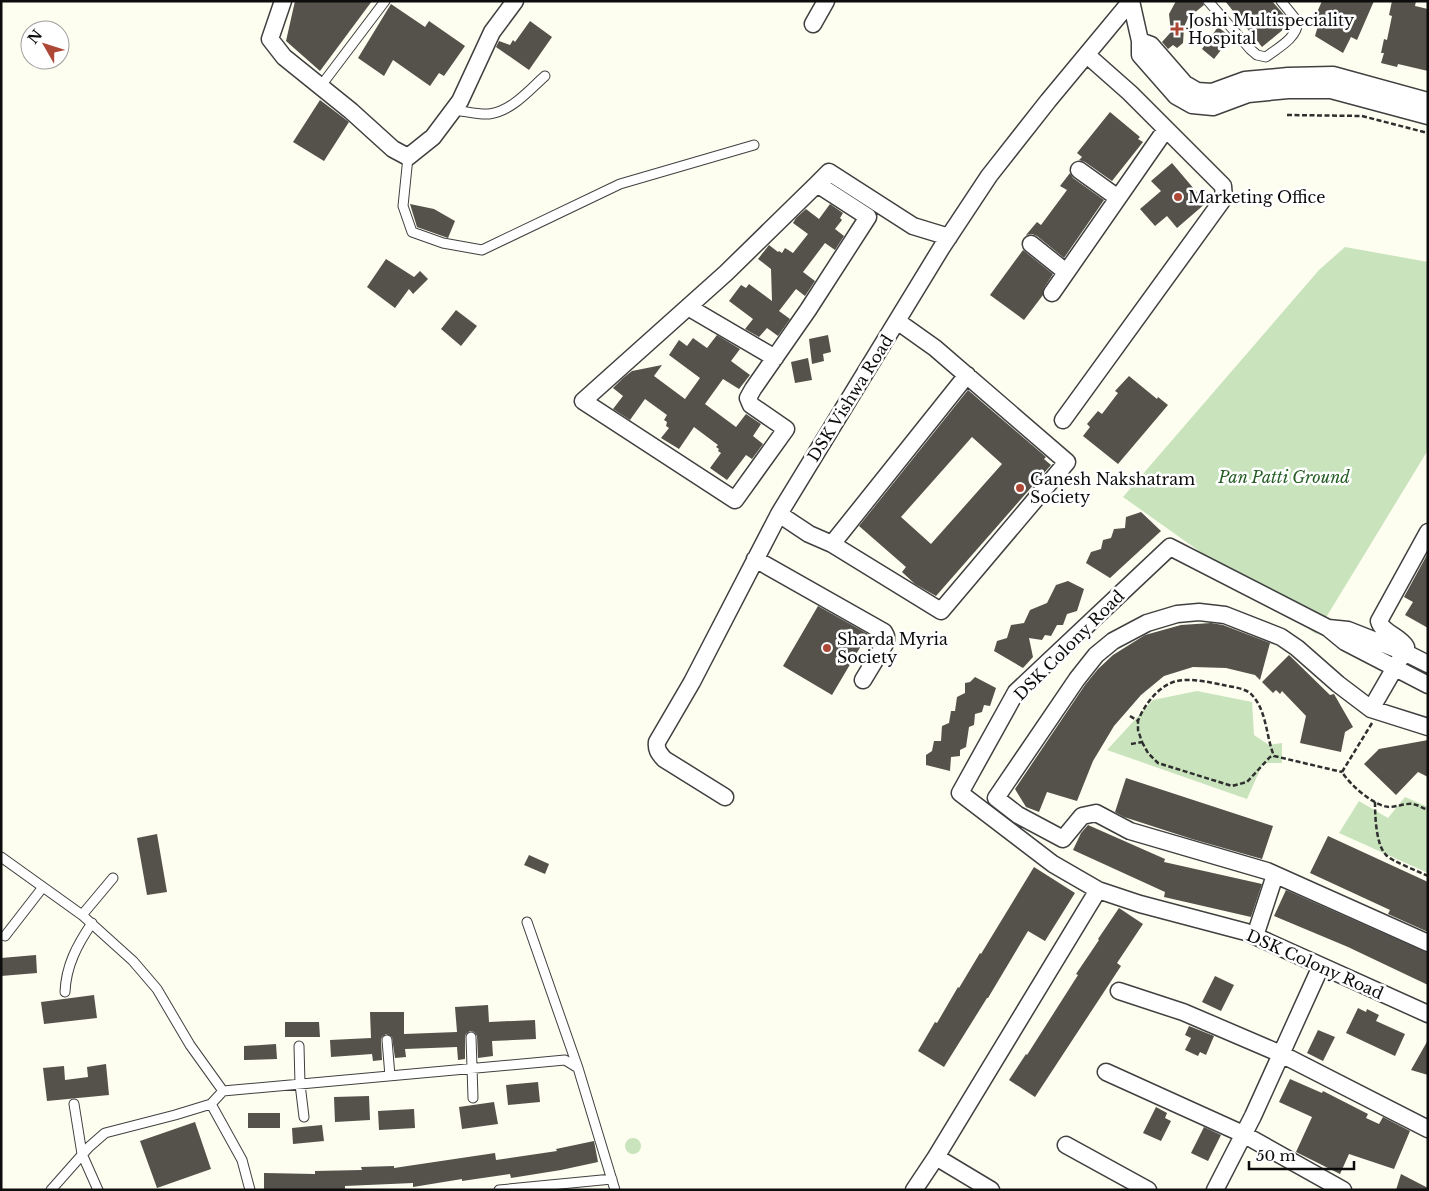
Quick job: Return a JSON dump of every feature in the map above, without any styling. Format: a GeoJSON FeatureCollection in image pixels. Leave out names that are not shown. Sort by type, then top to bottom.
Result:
{"type":"FeatureCollection","features":[{"type":"Feature","properties":{"kind":"street"},"geometry":{"type":"LineString","coordinates":[[283,1],[270,39],[284,57],[393,149],[408,157],[433,137],[454,110],[492,32],[515,1]]}},
{"type":"Feature","properties":{"kind":"street"},"geometry":{"type":"LineString","coordinates":[[813,24],[826,1]]}},
{"type":"Feature","properties":{"kind":"street","name":"DSK Vishwa Road"},"geometry":{"type":"LineString","coordinates":[[1131,1],[1140,41],[1140,55],[1176,96],[1192,105],[1214,107],[1248,94],[1288,90],[1331,90],[1428,116]]}},
{"type":"Feature","properties":{"kind":"street","name":"DSK Vishwa Road"},"geometry":{"type":"LineString","coordinates":[[725,797],[664,759],[656,748],[657,742],[692,682],[779,514],[949,237],[989,176],[1131,1]]}},
{"type":"Feature","properties":{"kind":"street"},"geometry":{"type":"LineString","coordinates":[[1140,41],[1151,45],[1185,84],[1197,91],[1212,92],[1245,80],[1288,76],[1332,75],[1428,101]]}},
{"type":"Feature","properties":{"kind":"street"},"geometry":{"type":"LineString","coordinates":[[1063,420],[1224,198],[1223,186],[1130,93],[1087,55]]}},
{"type":"Feature","properties":{"kind":"street"},"geometry":{"type":"LineString","coordinates":[[1052,293],[1166,130]]}},
{"type":"Feature","properties":{"kind":"street"},"geometry":{"type":"LineString","coordinates":[[1079,170],[1118,198]]}},
{"type":"Feature","properties":{"kind":"street"},"geometry":{"type":"LineString","coordinates":[[817,184],[868,217],[748,398],[751,405],[786,429],[735,500],[583,401],[726,273],[829,172],[913,226],[949,237]]}},
{"type":"Feature","properties":{"kind":"street"},"geometry":{"type":"LineString","coordinates":[[1031,244],[1066,272]]}},
{"type":"Feature","properties":{"kind":"street"},"geometry":{"type":"LineString","coordinates":[[688,307],[775,358]]}},
{"type":"Feature","properties":{"kind":"street"},"geometry":{"type":"LineString","coordinates":[[779,514],[809,534],[832,544],[942,611],[1067,462],[935,348],[897,321]]}},
{"type":"Feature","properties":{"kind":"street"},"geometry":{"type":"LineString","coordinates":[[832,544],[966,375]]}},
{"type":"Feature","properties":{"kind":"street"},"geometry":{"type":"LineString","coordinates":[[1375,710],[1406,645],[1382,627],[1379,621],[1428,532]]}},
{"type":"Feature","properties":{"kind":"street","name":"DSK Colony Road"},"geometry":{"type":"LineString","coordinates":[[1428,685],[1345,642],[1328,628],[1170,547],[1016,692],[960,792],[1053,864],[1098,890],[1140,904],[1246,932],[1428,1014]]}},
{"type":"Feature","properties":{"kind":"street"},"geometry":{"type":"LineString","coordinates":[[755,559],[884,632],[886,642],[863,680]]}},
{"type":"Feature","properties":{"kind":"street"},"geometry":{"type":"LineString","coordinates":[[1428,727],[1375,710],[1338,684],[1297,648],[1281,637],[1225,615],[1199,612],[1177,614],[1147,623],[1113,641],[1096,655],[1076,679],[996,798],[1018,815],[1063,838],[1082,816],[1096,813],[1130,831],[1275,875],[1428,943]]}},
{"type":"Feature","properties":{"kind":"street","name":"DSK Colony Road"},"geometry":{"type":"LineString","coordinates":[[1328,628],[1348,630],[1404,652],[1428,664]]}},
{"type":"Feature","properties":{"kind":"street"},"geometry":{"type":"LineString","coordinates":[[1255,936],[1275,875]]}},
{"type":"Feature","properties":{"kind":"street"},"geometry":{"type":"LineString","coordinates":[[914,1190],[936,1157],[1098,890]]}},
{"type":"Feature","properties":{"kind":"street"},"geometry":{"type":"LineString","coordinates":[[1215,1190],[1321,966]]}},
{"type":"Feature","properties":{"kind":"street"},"geometry":{"type":"LineString","coordinates":[[1119,991],[1183,1012],[1281,1054],[1428,1130]]}},
{"type":"Feature","properties":{"kind":"street"},"geometry":{"type":"LineString","coordinates":[[1106,1072],[1243,1134],[1343,1190]]}},
{"type":"Feature","properties":{"kind":"street"},"geometry":{"type":"LineString","coordinates":[[1066,1145],[1148,1190]]}},
{"type":"Feature","properties":{"kind":"street"},"geometry":{"type":"LineString","coordinates":[[936,1157],[991,1190]]}},
{"type":"Feature","properties":{"kind":"lane"},"geometry":{"type":"LineString","coordinates":[[320,87],[385,1]]}},
{"type":"Feature","properties":{"kind":"lane"},"geometry":{"type":"LineString","coordinates":[[1208,1],[1250,49],[1257,55],[1266,57],[1296,31],[1298,22],[1281,1]]}},
{"type":"Feature","properties":{"kind":"lane"},"geometry":{"type":"LineString","coordinates":[[454,110],[488,114],[502,111],[521,98],[545,76]]}},
{"type":"Feature","properties":{"kind":"lane"},"geometry":{"type":"LineString","coordinates":[[408,157],[403,206],[412,232],[443,243],[482,250],[620,184],[754,145]]}},
{"type":"Feature","properties":{"kind":"lane"},"geometry":{"type":"LineString","coordinates":[[1,857],[82,915],[134,961],[157,989],[190,1045],[222,1091]]}},
{"type":"Feature","properties":{"kind":"lane"},"geometry":{"type":"LineString","coordinates":[[82,915],[113,878]]}},
{"type":"Feature","properties":{"kind":"lane"},"geometry":{"type":"LineString","coordinates":[[5,936],[43,887]]}},
{"type":"Feature","properties":{"kind":"lane"},"geometry":{"type":"LineString","coordinates":[[527,922],[578,1068],[615,1190]]}},
{"type":"Feature","properties":{"kind":"lane"},"geometry":{"type":"LineString","coordinates":[[65,992],[70,962],[82,937],[92,923]]}},
{"type":"Feature","properties":{"kind":"lane"},"geometry":{"type":"LineString","coordinates":[[471,1037],[473,1098]]}},
{"type":"Feature","properties":{"kind":"lane"},"geometry":{"type":"LineString","coordinates":[[387,1040],[390,1076]]}},
{"type":"Feature","properties":{"kind":"lane"},"geometry":{"type":"LineString","coordinates":[[299,1046],[300,1084],[304,1116]]}},
{"type":"Feature","properties":{"kind":"lane"},"geometry":{"type":"LineString","coordinates":[[51,1190],[82,1154],[105,1133],[211,1104],[222,1091],[565,1060],[578,1068]]}},
{"type":"Feature","properties":{"kind":"lane"},"geometry":{"type":"LineString","coordinates":[[74,1104],[82,1154],[98,1190]]}},
{"type":"Feature","properties":{"kind":"lane"},"geometry":{"type":"LineString","coordinates":[[211,1104],[242,1160],[250,1190]]}},
{"type":"Feature","properties":{"kind":"lane"},"geometry":{"type":"LineString","coordinates":[[499,1190],[612,1179]]}},
{"type":"Feature","properties":{"kind":"path"},"geometry":{"type":"LineString","coordinates":[[1287,115],[1362,116],[1428,133]]}},
{"type":"Feature","properties":{"kind":"path"},"geometry":{"type":"LineString","coordinates":[[1274,756],[1256,700],[1251,693],[1231,686],[1209,682],[1175,681],[1152,697],[1138,721],[1138,730],[1142,742],[1148,753],[1158,763],[1232,786],[1247,782],[1270,757],[1274,756],[1342,772],[1346,778],[1382,806],[1392,807],[1413,804],[1428,810]]}},
{"type":"Feature","properties":{"kind":"path"},"geometry":{"type":"LineString","coordinates":[[1342,772],[1375,710]]}},
{"type":"Feature","properties":{"kind":"path"},"geometry":{"type":"LineString","coordinates":[[1130,716],[1138,721]]}},
{"type":"Feature","properties":{"kind":"path"},"geometry":{"type":"LineString","coordinates":[[1131,744],[1142,742]]}},
{"type":"Feature","properties":{"kind":"path"},"geometry":{"type":"LineString","coordinates":[[1375,802],[1376,828],[1386,856],[1428,876]]}},
{"type":"Feature","properties":{"kind":"green space","name":"Pan Patti Ground"},"geometry":{"type":"Polygon","coordinates":[[[1345,247],[1428,262],[1428,450],[1316,634],[1123,497],[1319,270],[1345,247]]]}},
{"type":"Feature","properties":{"kind":"green space"},"geometry":{"type":"Polygon","coordinates":[[[1197,691],[1252,702],[1254,735],[1269,745],[1282,743],[1282,763],[1263,763],[1247,799],[1107,750],[1153,700],[1197,691]]]}},
{"type":"Feature","properties":{"kind":"green space"},"geometry":{"type":"Polygon","coordinates":[[[1405,797],[1428,807],[1428,873],[1339,833],[1359,801],[1388,818],[1405,797]]]}},
{"type":"Feature","properties":{"kind":"green space"},"geometry":{"type":"Polygon","coordinates":[[[630,1138],[636,1138],[641,1143],[639,1152],[630,1154],[625,1149],[625,1143],[630,1138]]]}},
{"type":"Feature","properties":{"kind":"building"},"geometry":{"type":"Polygon","coordinates":[[[295,1],[372,1],[320,71],[286,41],[295,1]]]}},
{"type":"Feature","properties":{"kind":"building","name":"Joshi Multispeciality Hospital"},"geometry":{"type":"Polygon","coordinates":[[[1176,1],[1202,1],[1204,5],[1188,18],[1184,27],[1183,43],[1177,48],[1173,45],[1168,49],[1162,42],[1171,32],[1169,14],[1176,1]]]}},
{"type":"Feature","properties":{"kind":"building"},"geometry":{"type":"Polygon","coordinates":[[[1225,1],[1272,1],[1291,23],[1262,47],[1225,1]]]}},
{"type":"Feature","properties":{"kind":"building"},"geometry":{"type":"Polygon","coordinates":[[[1322,1],[1374,1],[1357,40],[1351,37],[1343,53],[1315,36],[1320,19],[1315,17],[1322,1]]]}},
{"type":"Feature","properties":{"kind":"building"},"geometry":{"type":"Polygon","coordinates":[[[1392,1],[1416,1],[1415,6],[1428,9],[1428,71],[1398,64],[1397,67],[1381,63],[1384,53],[1381,53],[1384,39],[1387,40],[1392,16],[1389,15],[1392,1]]]}},
{"type":"Feature","properties":{"kind":"building"},"geometry":{"type":"Polygon","coordinates":[[[391,4],[425,27],[429,21],[465,46],[444,76],[439,73],[430,86],[393,60],[384,76],[358,58],[391,4]]]}},
{"type":"Feature","properties":{"kind":"building"},"geometry":{"type":"Polygon","coordinates":[[[530,21],[552,37],[529,70],[496,47],[499,41],[510,45],[513,40],[515,42],[530,21]]]}},
{"type":"Feature","properties":{"kind":"building"},"geometry":{"type":"Polygon","coordinates":[[[1218,27],[1231,37],[1214,59],[1202,49],[1218,27]]]}},
{"type":"Feature","properties":{"kind":"building"},"geometry":{"type":"Polygon","coordinates":[[[320,100],[349,122],[324,161],[293,142],[320,100]]]}},
{"type":"Feature","properties":{"kind":"building"},"geometry":{"type":"Polygon","coordinates":[[[1110,112],[1140,137],[1138,139],[1143,142],[1112,181],[1085,162],[1079,160],[1082,157],[1077,153],[1110,112]]]}},
{"type":"Feature","properties":{"kind":"building","name":"Marketing Office"},"geometry":{"type":"Polygon","coordinates":[[[1172,163],[1206,203],[1177,228],[1167,216],[1155,226],[1140,209],[1161,191],[1151,181],[1172,163]]]}},
{"type":"Feature","properties":{"kind":"building"},"geometry":{"type":"Polygon","coordinates":[[[1070,173],[1073,178],[1104,200],[1064,258],[1037,236],[1032,234],[1026,235],[1037,222],[1041,225],[1067,190],[1060,186],[1070,173]]]}},
{"type":"Feature","properties":{"kind":"building"},"geometry":{"type":"Polygon","coordinates":[[[410,204],[434,209],[455,221],[448,238],[417,227],[410,204]]]}},
{"type":"Feature","properties":{"kind":"building"},"geometry":{"type":"Polygon","coordinates":[[[830,204],[843,213],[840,218],[842,220],[835,229],[844,236],[835,250],[825,243],[803,272],[815,281],[805,296],[796,289],[779,311],[790,319],[778,336],[767,328],[759,337],[745,329],[753,319],[729,301],[741,285],[746,288],[749,284],[772,301],[771,269],[758,259],[769,245],[778,252],[782,253],[785,248],[793,253],[808,234],[793,223],[796,218],[806,209],[819,219],[830,204]]]}},
{"type":"Feature","properties":{"kind":"building"},"geometry":{"type":"Polygon","coordinates":[[[1023,250],[1053,274],[1044,288],[1043,295],[1024,320],[990,295],[1023,250]]]}},
{"type":"Feature","properties":{"kind":"building"},"geometry":{"type":"Polygon","coordinates":[[[386,259],[414,277],[420,271],[428,279],[413,294],[409,289],[395,308],[367,287],[386,259]]]}},
{"type":"Feature","properties":{"kind":"building"},"geometry":{"type":"Polygon","coordinates":[[[456,310],[477,326],[461,346],[441,329],[456,310]]]}},
{"type":"Feature","properties":{"kind":"building"},"geometry":{"type":"Polygon","coordinates":[[[717,335],[740,349],[731,361],[750,375],[739,389],[723,379],[705,404],[736,427],[746,414],[761,424],[753,436],[763,444],[752,459],[746,455],[727,480],[710,468],[721,453],[716,447],[718,445],[694,427],[679,449],[661,438],[669,428],[664,420],[667,415],[645,399],[630,420],[613,409],[623,396],[613,388],[623,378],[632,371],[662,365],[654,376],[685,399],[700,378],[669,355],[679,340],[687,346],[693,338],[707,348],[717,335]]]}},
{"type":"Feature","properties":{"kind":"building"},"geometry":{"type":"Polygon","coordinates":[[[828,335],[831,352],[823,354],[824,361],[812,364],[809,339],[828,335]]]}},
{"type":"Feature","properties":{"kind":"building"},"geometry":{"type":"Polygon","coordinates":[[[808,358],[812,380],[795,383],[791,362],[808,358]]]}},
{"type":"Feature","properties":{"kind":"building"},"geometry":{"type":"Polygon","coordinates":[[[1129,376],[1157,399],[1158,397],[1168,405],[1118,464],[1083,436],[1090,427],[1087,424],[1098,411],[1102,414],[1118,393],[1115,391],[1129,376]]]}},
{"type":"Feature","properties":{"kind":"building","name":"Ganesh Nakshatram Society"},"geometry":{"type":"Polygon","coordinates":[[[968,390],[1046,457],[1044,459],[1051,465],[936,596],[915,584],[902,572],[906,567],[859,526],[968,390]],[[972,437],[901,517],[931,544],[1002,464],[972,437]]]}},
{"type":"Feature","properties":{"kind":"building"},"geometry":{"type":"Polygon","coordinates":[[[1141,512],[1161,531],[1110,578],[1086,563],[1091,552],[1101,549],[1103,540],[1111,538],[1114,529],[1125,528],[1126,517],[1141,512]]]}},
{"type":"Feature","properties":{"kind":"building"},"geometry":{"type":"Polygon","coordinates":[[[1428,553],[1428,628],[1405,615],[1413,602],[1404,597],[1428,553]]]}},
{"type":"Feature","properties":{"kind":"building"},"geometry":{"type":"Polygon","coordinates":[[[1068,581],[1084,589],[1077,611],[1067,614],[1063,625],[1057,625],[1051,636],[1045,635],[1042,640],[1029,638],[1033,657],[1023,668],[994,651],[997,641],[1007,638],[1011,625],[1024,623],[1030,610],[1047,603],[1056,585],[1068,581]]]}},
{"type":"Feature","properties":{"kind":"building","name":"Sharda Myria Society"},"geometry":{"type":"Polygon","coordinates":[[[818,606],[868,634],[832,695],[783,666],[818,606]]]}},
{"type":"Feature","properties":{"kind":"building"},"geometry":{"type":"Polygon","coordinates":[[[1211,623],[1223,625],[1270,643],[1260,680],[1255,675],[1226,668],[1193,667],[1164,676],[1141,695],[1114,726],[1093,761],[1077,801],[1047,792],[1039,812],[1026,807],[1015,789],[1085,685],[1098,669],[1113,655],[1145,635],[1181,625],[1211,623]]]}},
{"type":"Feature","properties":{"kind":"building"},"geometry":{"type":"Polygon","coordinates":[[[1289,655],[1330,695],[1334,694],[1353,727],[1345,732],[1341,752],[1300,743],[1306,716],[1282,691],[1280,694],[1276,690],[1273,693],[1262,682],[1289,655]]]}},
{"type":"Feature","properties":{"kind":"building"},"geometry":{"type":"Polygon","coordinates":[[[975,677],[996,688],[990,706],[984,705],[982,712],[975,714],[974,725],[969,727],[966,747],[960,750],[960,756],[951,757],[950,771],[926,765],[926,755],[932,751],[934,741],[941,741],[942,726],[949,723],[951,711],[955,711],[957,697],[965,693],[965,683],[970,682],[975,677]]]}},
{"type":"Feature","properties":{"kind":"building"},"geometry":{"type":"Polygon","coordinates":[[[1428,740],[1428,777],[1418,772],[1396,795],[1364,764],[1379,749],[1428,740]]]}},
{"type":"Feature","properties":{"kind":"building"},"geometry":{"type":"Polygon","coordinates":[[[1126,778],[1273,826],[1262,859],[1192,839],[1124,817],[1115,812],[1126,778]]]}},
{"type":"Feature","properties":{"kind":"building"},"geometry":{"type":"Polygon","coordinates":[[[1088,825],[1165,859],[1164,862],[1262,884],[1251,917],[1164,897],[1165,892],[1073,850],[1081,833],[1088,825]]]}},
{"type":"Feature","properties":{"kind":"building"},"geometry":{"type":"Polygon","coordinates":[[[157,834],[167,892],[147,895],[137,838],[157,834]]]}},
{"type":"Feature","properties":{"kind":"building"},"geometry":{"type":"Polygon","coordinates":[[[1328,836],[1428,882],[1428,932],[1388,914],[1390,910],[1310,873],[1328,836]]]}},
{"type":"Feature","properties":{"kind":"building"},"geometry":{"type":"Polygon","coordinates":[[[529,855],[549,864],[545,874],[524,865],[529,855]]]}},
{"type":"Feature","properties":{"kind":"building"},"geometry":{"type":"Polygon","coordinates":[[[1034,867],[1075,893],[1045,941],[1028,931],[944,1067],[918,1051],[935,1022],[937,1023],[958,987],[981,954],[1034,867]]]}},
{"type":"Feature","properties":{"kind":"building"},"geometry":{"type":"Polygon","coordinates":[[[1286,890],[1428,953],[1428,985],[1348,947],[1274,916],[1286,890]]]}},
{"type":"Feature","properties":{"kind":"building"},"geometry":{"type":"Polygon","coordinates":[[[1119,908],[1143,924],[1117,963],[1121,966],[1035,1097],[1009,1080],[1027,1055],[1119,908]]]}},
{"type":"Feature","properties":{"kind":"building"},"geometry":{"type":"Polygon","coordinates":[[[36,955],[37,973],[1,976],[1,958],[36,955]]]}},
{"type":"Feature","properties":{"kind":"building"},"geometry":{"type":"Polygon","coordinates":[[[1215,976],[1234,985],[1221,1011],[1202,1002],[1215,976]]]}},
{"type":"Feature","properties":{"kind":"building"},"geometry":{"type":"Polygon","coordinates":[[[94,995],[97,1018],[44,1024],[41,1002],[94,995]]]}},
{"type":"Feature","properties":{"kind":"building"},"geometry":{"type":"Polygon","coordinates":[[[488,1005],[489,1022],[535,1020],[536,1039],[492,1041],[493,1056],[478,1058],[477,1036],[474,1032],[470,1031],[465,1037],[465,1059],[458,1060],[457,1047],[405,1049],[406,1057],[395,1058],[392,1037],[386,1034],[381,1040],[382,1060],[373,1061],[372,1054],[331,1057],[330,1040],[371,1038],[370,1012],[404,1012],[404,1034],[457,1032],[455,1007],[488,1005]]]}},
{"type":"Feature","properties":{"kind":"building"},"geometry":{"type":"Polygon","coordinates":[[[1358,1008],[1366,1012],[1367,1009],[1379,1015],[1376,1021],[1405,1034],[1395,1056],[1346,1033],[1358,1008]]]}},
{"type":"Feature","properties":{"kind":"building"},"geometry":{"type":"Polygon","coordinates":[[[285,1022],[319,1022],[320,1037],[285,1037],[285,1022]]]}},
{"type":"Feature","properties":{"kind":"building"},"geometry":{"type":"Polygon","coordinates":[[[1189,1026],[1214,1036],[1206,1055],[1200,1052],[1198,1056],[1185,1050],[1191,1038],[1185,1035],[1189,1026]]]}},
{"type":"Feature","properties":{"kind":"building"},"geometry":{"type":"Polygon","coordinates":[[[1318,1030],[1335,1037],[1323,1061],[1307,1053],[1318,1030]]]}},
{"type":"Feature","properties":{"kind":"building"},"geometry":{"type":"Polygon","coordinates":[[[1428,1040],[1428,1075],[1411,1070],[1428,1040]]]}},
{"type":"Feature","properties":{"kind":"building"},"geometry":{"type":"Polygon","coordinates":[[[276,1044],[277,1059],[244,1060],[244,1046],[276,1044]]]}},
{"type":"Feature","properties":{"kind":"building"},"geometry":{"type":"Polygon","coordinates":[[[106,1064],[109,1095],[47,1101],[43,1068],[64,1066],[65,1080],[88,1077],[87,1067],[106,1064]]]}},
{"type":"Feature","properties":{"kind":"building"},"geometry":{"type":"Polygon","coordinates":[[[1290,1079],[1322,1093],[1323,1091],[1368,1114],[1366,1118],[1379,1124],[1383,1117],[1410,1131],[1394,1169],[1349,1154],[1340,1174],[1296,1152],[1312,1117],[1279,1102],[1290,1079]]]}},
{"type":"Feature","properties":{"kind":"building"},"geometry":{"type":"Polygon","coordinates":[[[538,1082],[540,1102],[508,1105],[506,1085],[538,1082]]]}},
{"type":"Feature","properties":{"kind":"building"},"geometry":{"type":"Polygon","coordinates":[[[369,1096],[370,1120],[335,1122],[334,1097],[369,1096]]]}},
{"type":"Feature","properties":{"kind":"building"},"geometry":{"type":"Polygon","coordinates":[[[494,1102],[498,1124],[462,1129],[459,1107],[494,1102]]]}},
{"type":"Feature","properties":{"kind":"building"},"geometry":{"type":"Polygon","coordinates":[[[1156,1107],[1167,1113],[1165,1118],[1171,1121],[1161,1141],[1143,1133],[1156,1107]]]}},
{"type":"Feature","properties":{"kind":"building"},"geometry":{"type":"Polygon","coordinates":[[[414,1109],[415,1128],[379,1130],[378,1111],[414,1109]]]}},
{"type":"Feature","properties":{"kind":"building"},"geometry":{"type":"Polygon","coordinates":[[[248,1113],[280,1113],[280,1128],[248,1128],[248,1113]]]}},
{"type":"Feature","properties":{"kind":"building"},"geometry":{"type":"Polygon","coordinates":[[[195,1122],[211,1169],[157,1188],[140,1141],[195,1122]]]}},
{"type":"Feature","properties":{"kind":"building"},"geometry":{"type":"Polygon","coordinates":[[[322,1125],[324,1141],[293,1144],[292,1128],[322,1125]]]}},
{"type":"Feature","properties":{"kind":"building"},"geometry":{"type":"Polygon","coordinates":[[[1204,1127],[1221,1135],[1208,1161],[1191,1153],[1204,1127]]]}},
{"type":"Feature","properties":{"kind":"building"},"geometry":{"type":"Polygon","coordinates":[[[594,1141],[598,1162],[511,1178],[510,1174],[413,1187],[413,1183],[345,1186],[345,1190],[264,1190],[264,1173],[315,1174],[315,1171],[362,1170],[361,1167],[394,1166],[394,1168],[495,1153],[496,1160],[557,1151],[556,1149],[594,1141]]]}},
{"type":"Feature","properties":{"kind":"building"},"geometry":{"type":"Polygon","coordinates":[[[1401,1174],[1428,1188],[1428,1190],[1396,1190],[1401,1174]]]}},
{"type":"Feature","properties":{"kind":"place","name":"Joshi Multispeciality Hospital"},"geometry":{"type":"Point","coordinates":[1177,29]}},
{"type":"Feature","properties":{"kind":"place","name":"Marketing Office"},"geometry":{"type":"Point","coordinates":[1178,197]}},
{"type":"Feature","properties":{"kind":"place","name":"Ganesh Nakshatram Society"},"geometry":{"type":"Point","coordinates":[1020,488]}},
{"type":"Feature","properties":{"kind":"place","name":"Sharda Myria Society"},"geometry":{"type":"Point","coordinates":[827,648]}}]}
